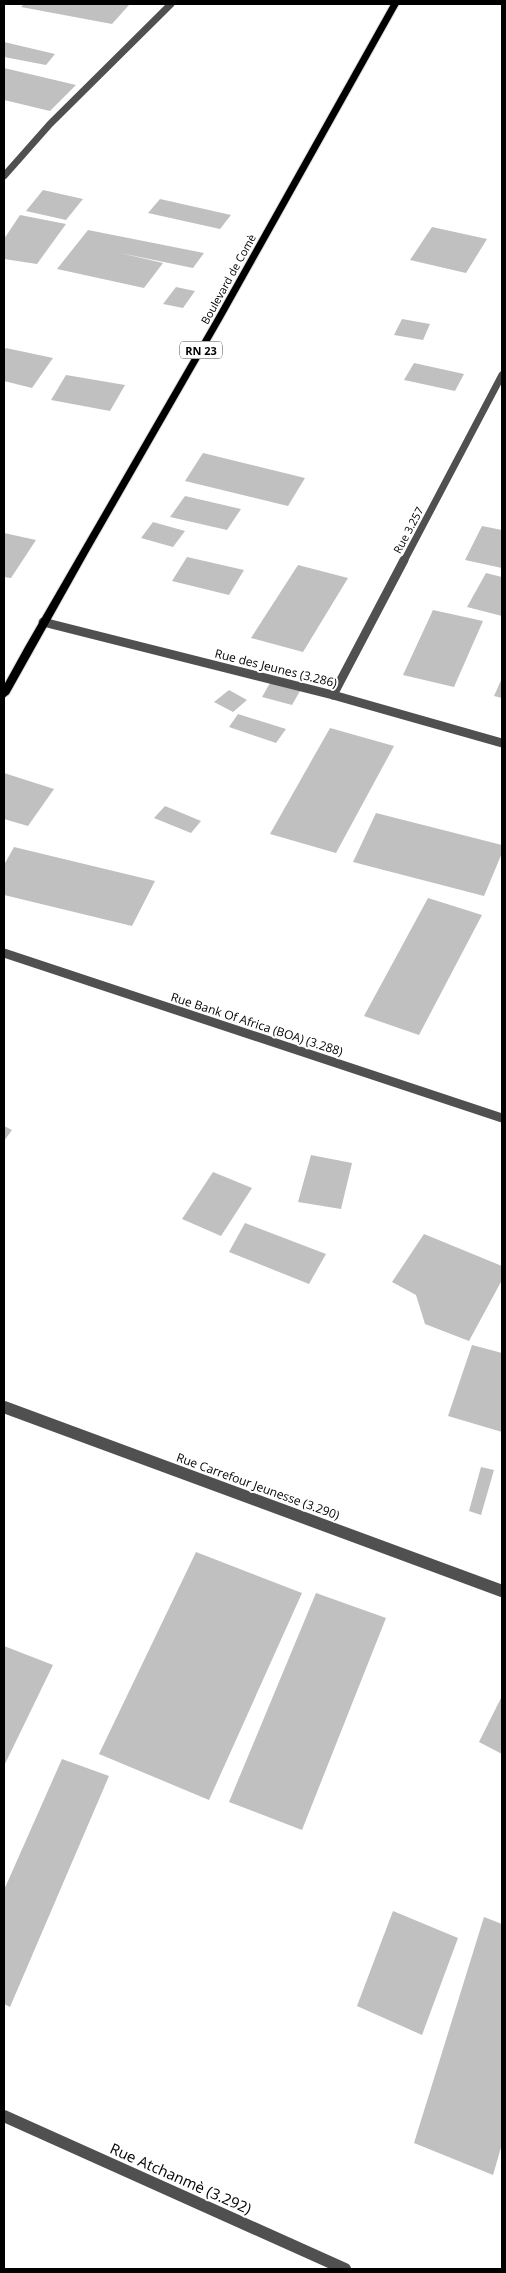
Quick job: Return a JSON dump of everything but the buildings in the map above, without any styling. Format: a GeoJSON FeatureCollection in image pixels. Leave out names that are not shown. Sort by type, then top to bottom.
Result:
{"type":"FeatureCollection","features":[{"type":"Feature","properties":{"kind":"main road","name":"Boulevard de Comè"},"geometry":{"type":"LineString","coordinates":[[4,694],[43,622],[219,318],[394,4]]}},
{"type":"Feature","properties":{"kind":"street"},"geometry":{"type":"LineString","coordinates":[[4,176],[50,124],[171,4]]}},
{"type":"Feature","properties":{"kind":"street","name":"Rue 3.257"},"geometry":{"type":"LineString","coordinates":[[333,695],[502,375]]}},
{"type":"Feature","properties":{"kind":"street","name":"Rue des Jeunes (3.286)"},"geometry":{"type":"LineString","coordinates":[[43,622],[333,695],[502,742]]}},
{"type":"Feature","properties":{"kind":"street","name":"Rue Bank Of Africa (BOA) (3.288)"},"geometry":{"type":"LineString","coordinates":[[4,953],[502,1118]]}},
{"type":"Feature","properties":{"kind":"street","name":"Rue Carrefour Jeunesse (3.290)"},"geometry":{"type":"LineString","coordinates":[[4,1407],[502,1591]]}},
{"type":"Feature","properties":{"kind":"street","name":"Rue Atchanmè (3.292)"},"geometry":{"type":"LineString","coordinates":[[4,2116],[345,2269]]}}]}
